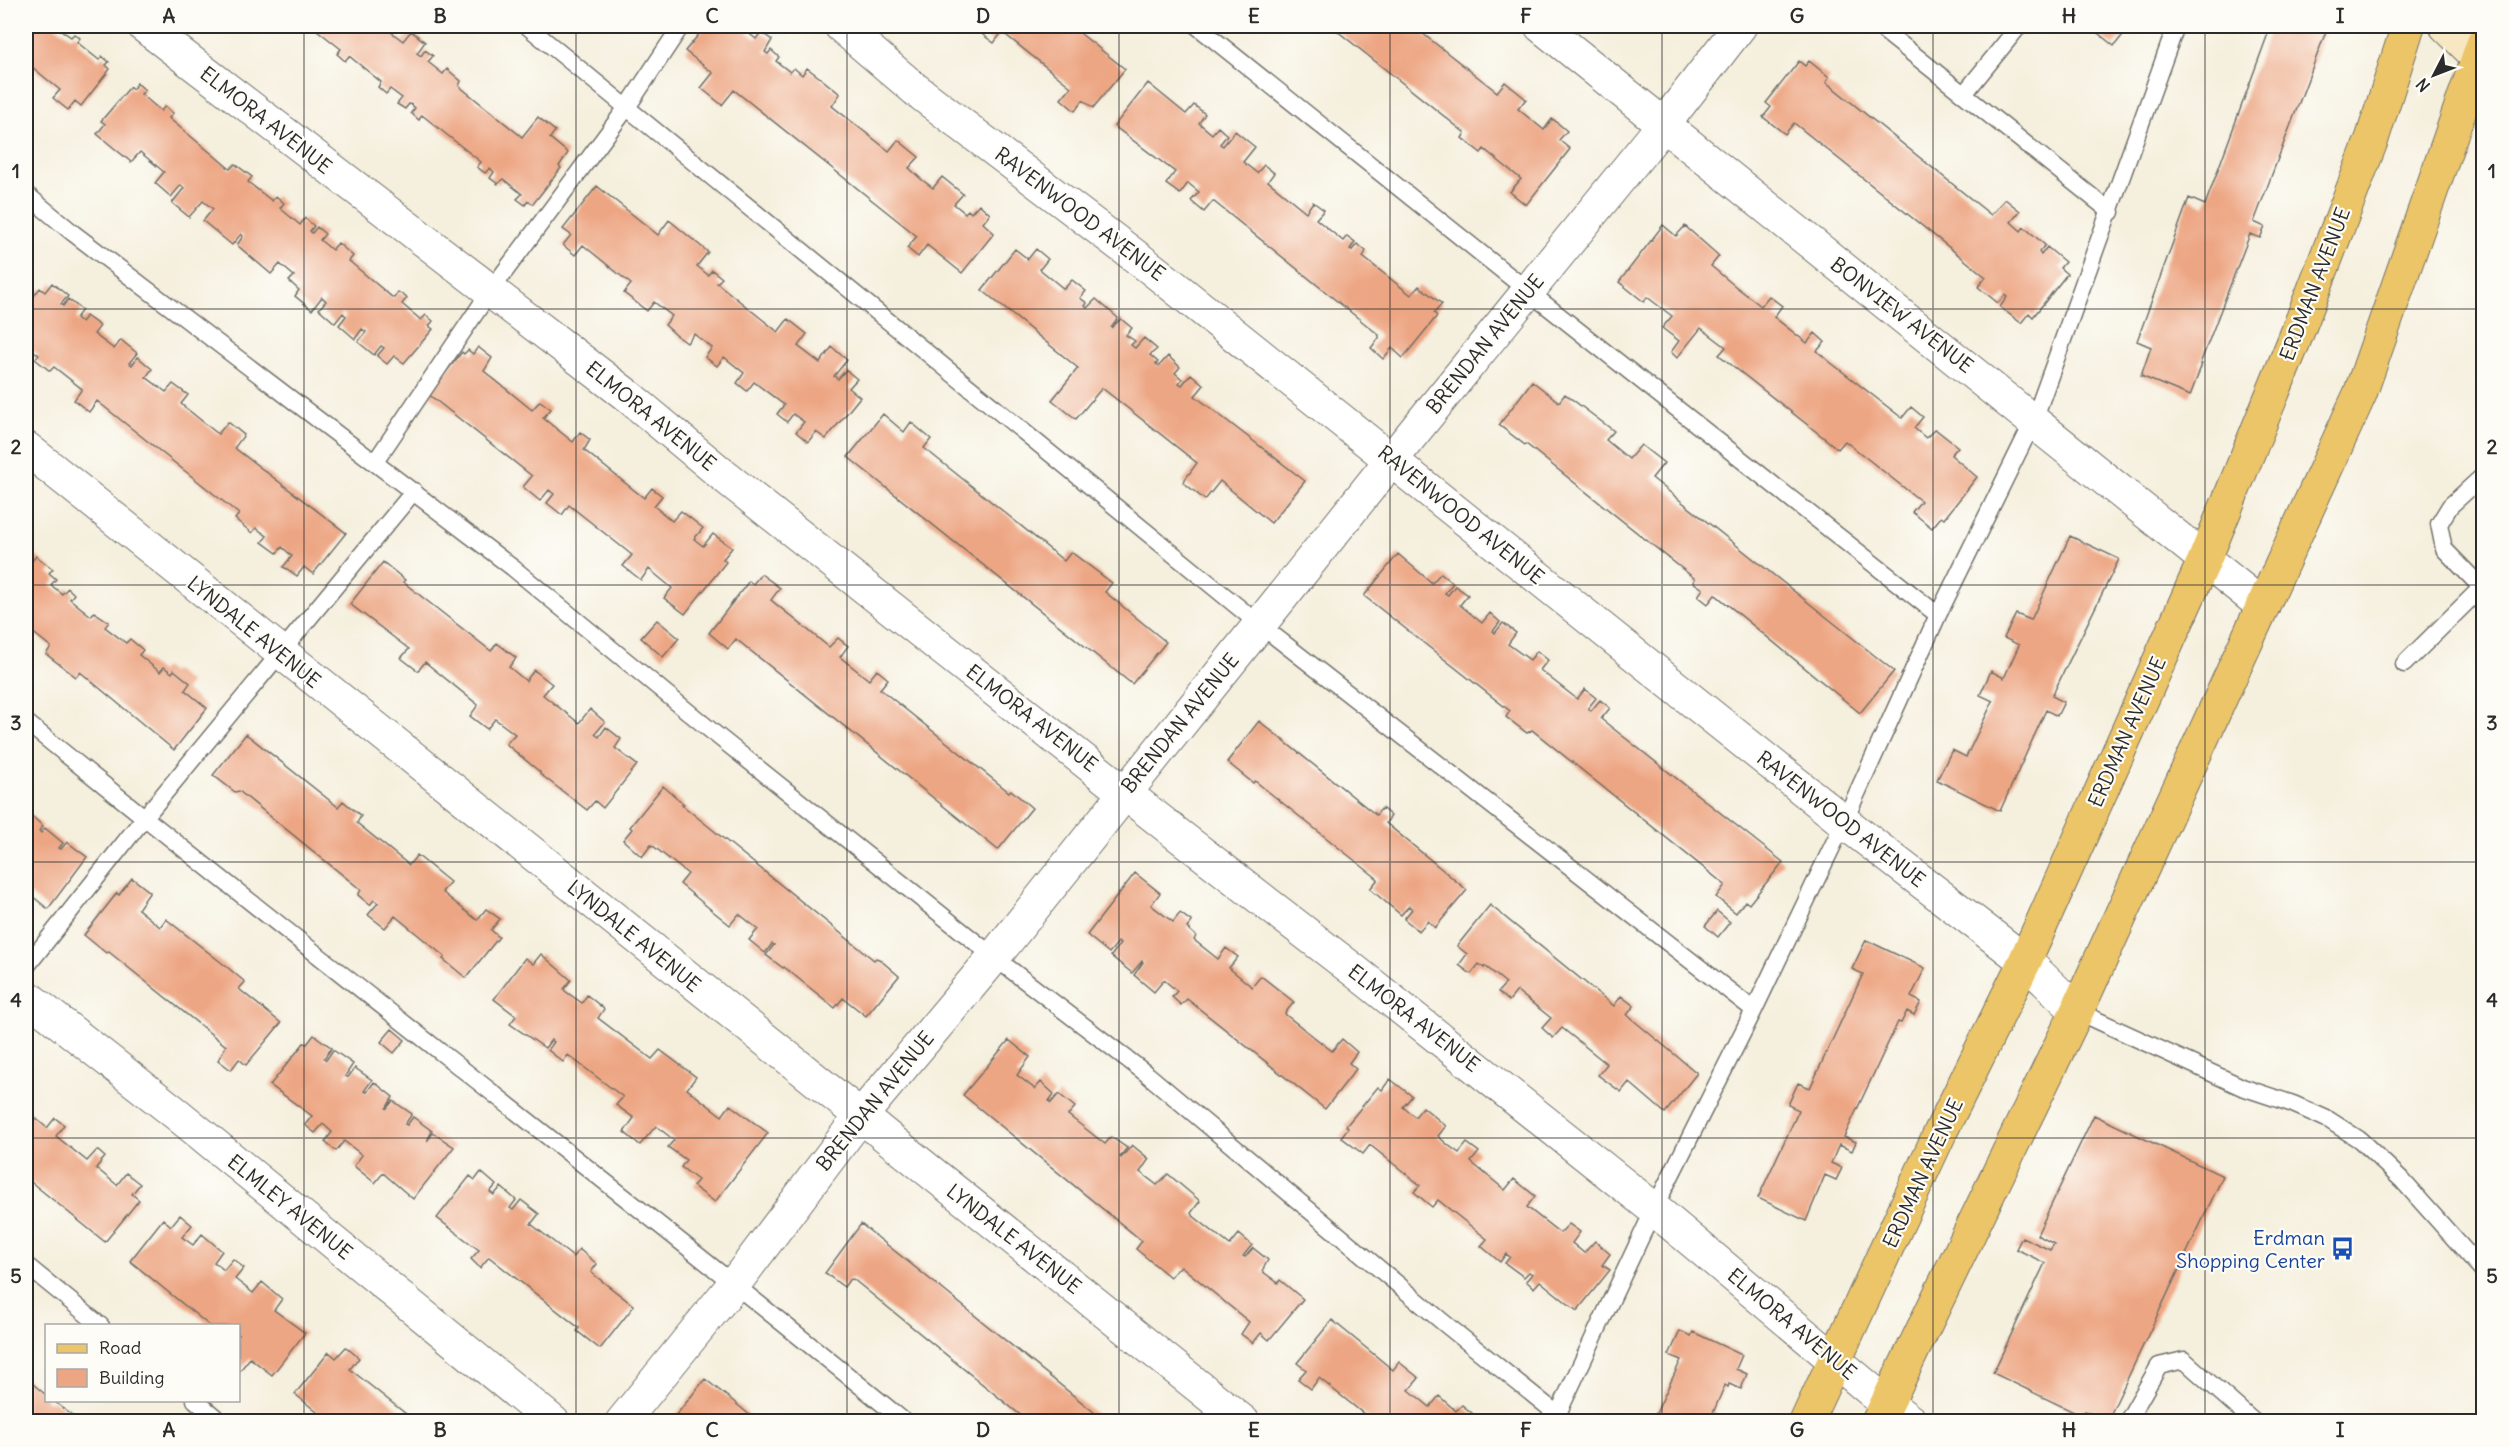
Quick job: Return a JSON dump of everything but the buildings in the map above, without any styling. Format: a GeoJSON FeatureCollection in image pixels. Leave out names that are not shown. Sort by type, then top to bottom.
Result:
{"type":"FeatureCollection","features":[{"type":"Feature","properties":{"kind":"main road","name":"ERDMAN AVENUE"},"geometry":{"type":"LineString","coordinates":[[1806,1422],[1940,1133],[2025,961],[2204,561],[2294,340],[2372,139],[2408,26]]}},
{"type":"Feature","properties":{"kind":"main road"},"geometry":{"type":"LineString","coordinates":[[1892,1415],[2360,394],[2482,54],[2446,26]]}},
{"type":"Feature","properties":{"kind":"street","name":"ELMORA AVENUE"},"geometry":{"type":"LineString","coordinates":[[144,26],[628,396],[724,476],[1356,972],[1654,1209],[1836,1360],[1892,1415]]}},
{"type":"Feature","properties":{"kind":"street","name":"RAVENWOOD AVENUE"},"geometry":{"type":"LineString","coordinates":[[841,26],[916,90],[1152,269],[1844,822],[2025,961],[2077,1011]]}},
{"type":"Feature","properties":{"kind":"street","name":"BONVIEW AVENUE"},"geometry":{"type":"LineString","coordinates":[[1540,26],[2034,420],[2204,561],[2263,606]]}},
{"type":"Feature","properties":{"kind":"street","name":"BRENDAN AVENUE"},"geometry":{"type":"LineString","coordinates":[[622,1422],[735,1283],[860,1117],[994,957],[1259,624],[1664,124],[1740,26]]}},
{"type":"Feature","properties":{"kind":"street","name":"LYNDALE AVENUE"},"geometry":{"type":"LineString","coordinates":[[26,448],[1243,1422]]}},
{"type":"Feature","properties":{"kind":"street","name":"ELMLEY AVENUE"},"geometry":{"type":"LineString","coordinates":[[26,996],[187,1123],[554,1422]]}},
{"type":"Feature","properties":{"kind":"lane"},"geometry":{"type":"LineString","coordinates":[[527,26],[1259,624],[1754,1011]]}},
{"type":"Feature","properties":{"kind":"lane"},"geometry":{"type":"LineString","coordinates":[[375,462],[491,290],[627,106],[681,26]]}},
{"type":"Feature","properties":{"kind":"lane"},"geometry":{"type":"LineString","coordinates":[[1197,26],[1938,615]]}},
{"type":"Feature","properties":{"kind":"lane"},"geometry":{"type":"LineString","coordinates":[[1878,26],[2111,212]]}},
{"type":"Feature","properties":{"kind":"lane"},"geometry":{"type":"LineString","coordinates":[[1964,94],[2019,26]]}},
{"type":"Feature","properties":{"kind":"lane"},"geometry":{"type":"LineString","coordinates":[[26,194],[72,233],[513,568],[714,733],[994,957],[1148,1075],[1556,1418],[1654,1209],[1754,1011],[1844,822],[1938,615],[2034,420],[2111,212],[2176,26]]}},
{"type":"Feature","properties":{"kind":"lane"},"geometry":{"type":"LineString","coordinates":[[2404,664],[2482,586],[2444,549],[2439,524],[2450,506],[2484,475]]}},
{"type":"Feature","properties":{"kind":"lane"},"geometry":{"type":"LineString","coordinates":[[26,967],[144,818],[414,491]]}},
{"type":"Feature","properties":{"kind":"lane"},"geometry":{"type":"LineString","coordinates":[[26,722],[144,818],[735,1283],[905,1422]]}},
{"type":"Feature","properties":{"kind":"lane"},"geometry":{"type":"LineString","coordinates":[[2077,1011],[2241,1087],[2293,1104],[2338,1126],[2360,1140],[2402,1180],[2484,1272]]}},
{"type":"Feature","properties":{"kind":"lane"},"geometry":{"type":"LineString","coordinates":[[26,1265],[99,1324]]}},
{"type":"Feature","properties":{"kind":"lane"},"geometry":{"type":"LineString","coordinates":[[2127,1422],[2159,1366],[2184,1360],[2254,1422]]}},
{"type":"Feature","properties":{"kind":"lane"},"geometry":{"type":"LineString","coordinates":[[196,1402],[221,1422]]}},
{"type":"Feature","properties":{"kind":"place","name":"Erdman Shopping Center"},"geometry":{"type":"Point","coordinates":[2343,1249]}}]}
